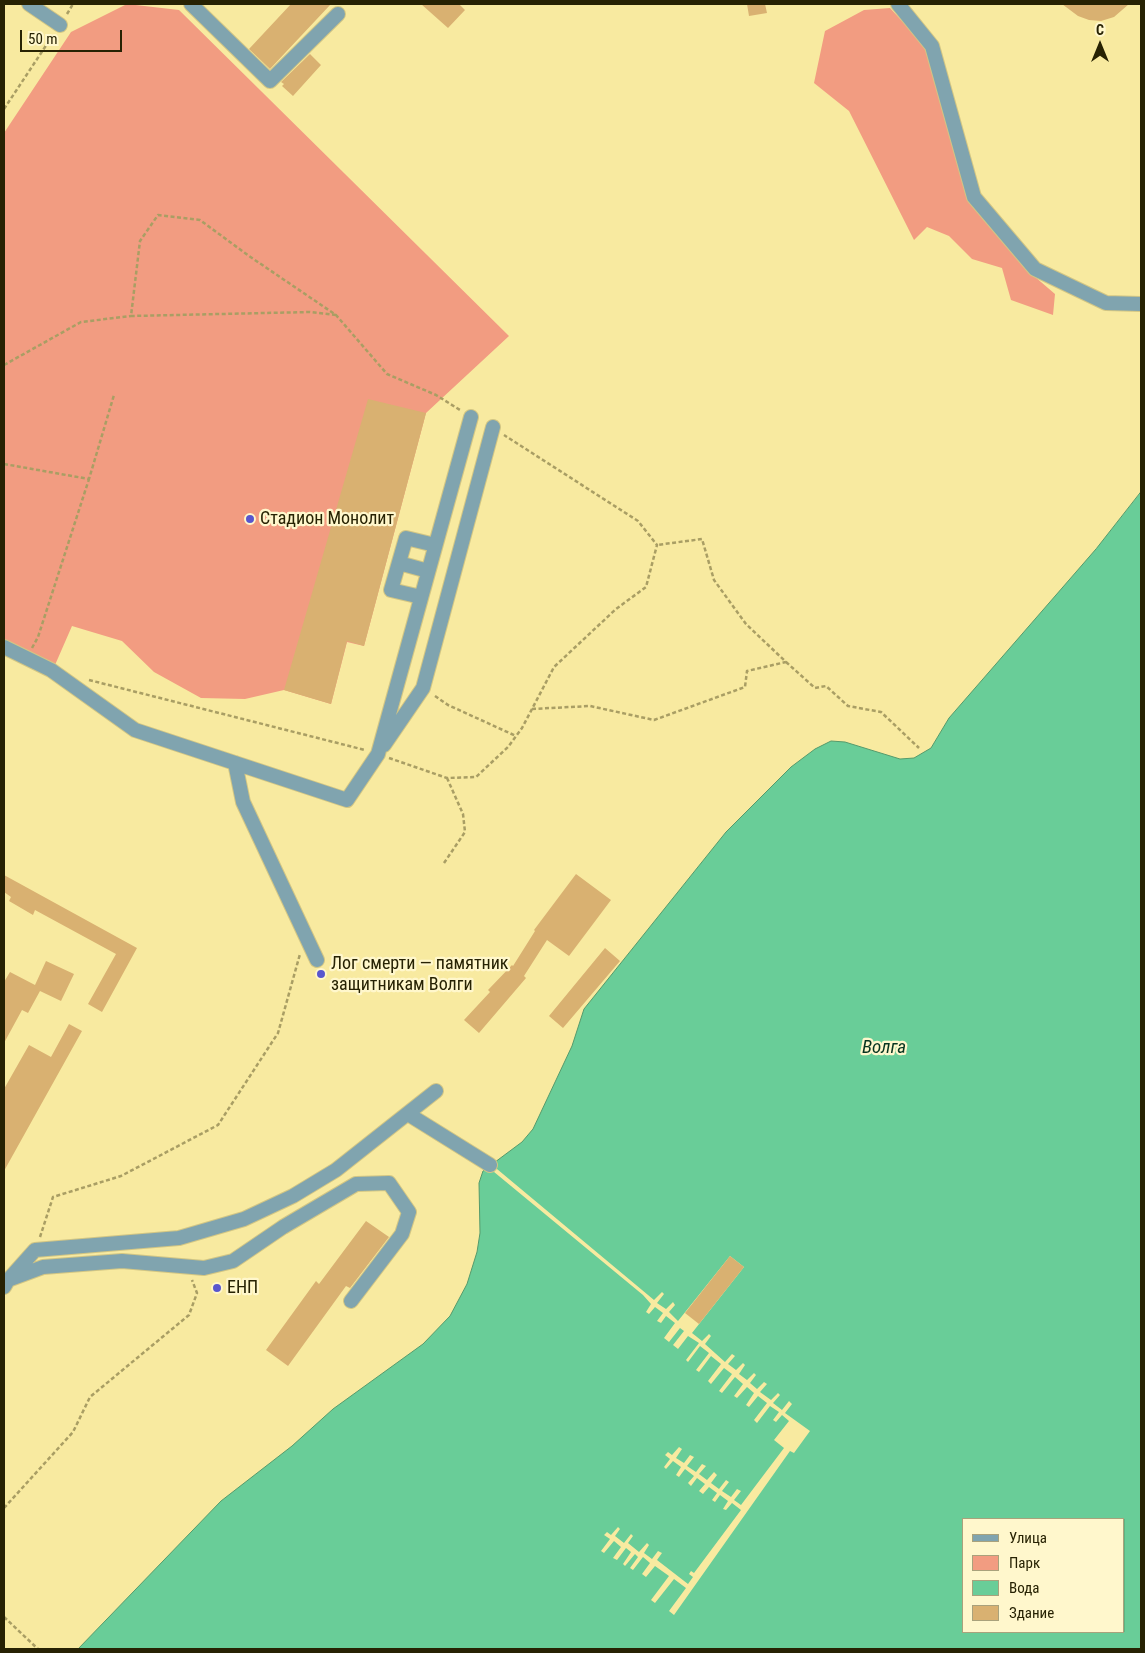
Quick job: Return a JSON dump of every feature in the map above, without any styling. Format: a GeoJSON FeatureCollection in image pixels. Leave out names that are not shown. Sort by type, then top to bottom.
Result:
{"type":"FeatureCollection","features":[{"type":"Feature","properties":{"kind":"street"},"geometry":{"type":"LineString","coordinates":[[29,4],[60,25]]}},
{"type":"Feature","properties":{"kind":"street"},"geometry":{"type":"LineString","coordinates":[[191,4],[270,81],[338,14]]}},
{"type":"Feature","properties":{"kind":"street"},"geometry":{"type":"LineString","coordinates":[[898,4],[932,46],[974,198],[1035,269],[1106,303],[1141,304]]}},
{"type":"Feature","properties":{"kind":"street"},"geometry":{"type":"LineString","coordinates":[[378,754],[471,417]]}},
{"type":"Feature","properties":{"kind":"street"},"geometry":{"type":"LineString","coordinates":[[4,648],[51,670],[135,730],[347,800],[423,688],[492,428]]}},
{"type":"Feature","properties":{"kind":"street"},"geometry":{"type":"LineString","coordinates":[[421,598],[392,590],[399,563],[406,538],[435,545]]}},
{"type":"Feature","properties":{"kind":"street"},"geometry":{"type":"LineString","coordinates":[[399,563],[428,571]]}},
{"type":"Feature","properties":{"kind":"street"},"geometry":{"type":"LineString","coordinates":[[398,682],[423,688]]}},
{"type":"Feature","properties":{"kind":"street"},"geometry":{"type":"LineString","coordinates":[[235,763],[243,802],[317,960]]}},
{"type":"Feature","properties":{"kind":"street"},"geometry":{"type":"LineString","coordinates":[[6,1283],[35,1250],[179,1238],[244,1219],[293,1196],[336,1170],[436,1091]]}},
{"type":"Feature","properties":{"kind":"street"},"geometry":{"type":"LineString","coordinates":[[408,1114],[490,1165]]}},
{"type":"Feature","properties":{"kind":"street"},"geometry":{"type":"LineString","coordinates":[[6,1283],[43,1267],[122,1260],[204,1268],[233,1261],[356,1184],[389,1183],[408,1212],[402,1234],[351,1301]]}},
{"type":"Feature","properties":{"kind":"path"},"geometry":{"type":"LineString","coordinates":[[4,109],[74,4]]}},
{"type":"Feature","properties":{"kind":"path"},"geometry":{"type":"LineString","coordinates":[[131,316],[140,242],[158,216],[200,220],[336,315],[387,374],[436,395],[471,417]]}},
{"type":"Feature","properties":{"kind":"path"},"geometry":{"type":"LineString","coordinates":[[4,365],[82,322],[131,316],[310,312],[336,315]]}},
{"type":"Feature","properties":{"kind":"path"},"geometry":{"type":"LineString","coordinates":[[38,637],[114,395]]}},
{"type":"Feature","properties":{"kind":"path"},"geometry":{"type":"LineString","coordinates":[[492,428],[638,521],[657,545]]}},
{"type":"Feature","properties":{"kind":"path"},"geometry":{"type":"LineString","coordinates":[[4,464],[89,478]]}},
{"type":"Feature","properties":{"kind":"path"},"geometry":{"type":"LineString","coordinates":[[657,545],[702,540],[714,580],[746,624],[815,688],[826,686],[848,706],[880,712],[919,748]]}},
{"type":"Feature","properties":{"kind":"path"},"geometry":{"type":"LineString","coordinates":[[82,678],[378,754],[447,778],[476,777],[516,736],[554,667],[616,609],[646,587],[657,545]]}},
{"type":"Feature","properties":{"kind":"path"},"geometry":{"type":"LineString","coordinates":[[532,709],[590,706],[654,720],[745,687],[747,671],[786,662]]}},
{"type":"Feature","properties":{"kind":"path"},"geometry":{"type":"LineString","coordinates":[[423,688],[448,705],[516,736]]}},
{"type":"Feature","properties":{"kind":"path"},"geometry":{"type":"LineString","coordinates":[[444,863],[465,832],[463,814],[447,778]]}},
{"type":"Feature","properties":{"kind":"path"},"geometry":{"type":"LineString","coordinates":[[35,1250],[53,1197],[121,1176],[218,1125],[278,1033],[305,934]]}},
{"type":"Feature","properties":{"kind":"path"},"geometry":{"type":"LineString","coordinates":[[4,1508],[73,1432],[90,1397],[189,1315],[197,1293],[188,1266]]}},
{"type":"Feature","properties":{"kind":"path"},"geometry":{"type":"LineString","coordinates":[[4,1617],[38,1649]]}},
{"type":"Feature","properties":{"kind":"green space"},"geometry":{"type":"Polygon","coordinates":[[[127,4],[179,10],[509,336],[426,413],[364,646],[347,642],[331,704],[284,690],[245,699],[201,698],[154,672],[122,641],[72,626],[55,665],[4,640],[4,133],[71,32],[127,4]]]}},
{"type":"Feature","properties":{"kind":"green space"},"geometry":{"type":"Polygon","coordinates":[[[890,8],[927,48],[966,194],[1027,270],[1055,294],[1053,315],[1011,300],[1002,268],[972,259],[949,236],[927,227],[914,240],[849,111],[814,83],[825,31],[864,10],[890,8]]]}},
{"type":"Feature","properties":{"kind":"water","name":"Волга"},"geometry":{"type":"Polygon","coordinates":[[[1141,492],[1141,1649],[78,1649],[221,1501],[292,1446],[333,1409],[423,1344],[450,1316],[467,1284],[477,1252],[480,1233],[479,1183],[483,1171],[522,1142],[533,1129],[572,1046],[584,1009],[726,832],[791,767],[815,749],[831,741],[845,742],[900,759],[914,758],[931,748],[949,718],[1096,549],[1141,492]]]}},
{"type":"Feature","properties":{"kind":"pier"},"geometry":{"type":"Polygon","coordinates":[[[491,1164],[654,1300],[662,1292],[664,1294],[657,1303],[666,1309],[673,1302],[675,1305],[669,1312],[678,1321],[730,1256],[744,1267],[692,1333],[702,1341],[709,1334],[711,1336],[705,1344],[725,1362],[732,1354],[735,1356],[728,1364],[736,1370],[743,1363],[745,1365],[739,1374],[747,1380],[754,1373],[756,1375],[750,1383],[757,1389],[764,1382],[767,1384],[760,1392],[771,1400],[778,1393],[780,1395],[773,1403],[782,1410],[789,1401],[792,1404],[785,1413],[810,1431],[794,1453],[790,1451],[674,1615],[669,1611],[686,1588],[674,1579],[655,1603],[651,1600],[669,1576],[655,1566],[646,1577],[642,1574],[650,1563],[643,1557],[633,1570],[630,1568],[638,1557],[635,1554],[625,1566],[623,1564],[631,1552],[626,1548],[617,1560],[613,1558],[621,1547],[614,1541],[604,1553],[601,1551],[610,1539],[604,1535],[607,1532],[611,1535],[618,1527],[620,1529],[615,1536],[624,1543],[631,1534],[633,1536],[628,1543],[639,1552],[647,1543],[649,1545],[644,1553],[652,1559],[658,1551],[662,1553],[657,1560],[688,1584],[693,1577],[689,1574],[691,1571],[694,1573],[741,1510],[732,1503],[726,1510],[723,1509],[728,1501],[720,1495],[715,1502],[712,1500],[717,1493],[709,1487],[703,1494],[699,1491],[705,1484],[697,1478],[691,1486],[688,1483],[694,1476],[685,1469],[679,1477],[676,1475],[681,1467],[673,1461],[666,1469],[664,1467],[670,1459],[665,1455],[668,1452],[672,1455],[679,1447],[682,1449],[676,1458],[684,1463],[690,1455],[694,1457],[687,1466],[696,1472],[702,1464],[706,1466],[699,1474],[707,1480],[714,1472],[717,1475],[711,1483],[719,1489],[726,1480],[729,1482],[722,1491],[731,1497],[737,1489],[741,1491],[734,1500],[741,1505],[784,1448],[774,1440],[789,1421],[782,1415],[776,1422],[773,1420],[779,1412],[770,1406],[757,1423],[754,1420],[767,1403],[758,1396],[749,1407],[746,1405],[754,1393],[747,1387],[737,1398],[734,1396],[743,1384],[735,1377],[722,1393],[719,1391],[732,1374],[724,1368],[711,1384],[708,1381],[721,1364],[711,1356],[699,1372],[696,1370],[709,1353],[700,1346],[688,1362],[686,1360],[699,1343],[688,1336],[678,1349],[673,1345],[684,1331],[680,1328],[669,1342],[664,1338],[675,1323],[666,1316],[661,1323],[657,1321],[663,1313],[655,1307],[649,1314],[646,1312],[651,1304],[643,1295],[488,1167],[491,1164]]]}},
{"type":"Feature","properties":{"kind":"building"},"geometry":{"type":"Polygon","coordinates":[[[291,4],[331,4],[270,69],[249,49],[291,4]]]}},
{"type":"Feature","properties":{"kind":"building"},"geometry":{"type":"Polygon","coordinates":[[[421,4],[459,4],[465,10],[448,28],[421,4]]]}},
{"type":"Feature","properties":{"kind":"building"},"geometry":{"type":"Polygon","coordinates":[[[747,4],[765,4],[767,13],[749,16],[747,4]]]}},
{"type":"Feature","properties":{"kind":"building"},"geometry":{"type":"Polygon","coordinates":[[[1062,4],[1129,4],[1114,17],[1101,21],[1089,20],[1078,16],[1062,4]]]}},
{"type":"Feature","properties":{"kind":"building"},"geometry":{"type":"Polygon","coordinates":[[[310,54],[321,65],[293,96],[282,86],[284,84],[281,82],[310,54]]]}},
{"type":"Feature","properties":{"kind":"building"},"geometry":{"type":"Polygon","coordinates":[[[368,399],[426,413],[364,646],[347,641],[331,704],[284,690],[368,399]]]}},
{"type":"Feature","properties":{"kind":"building"},"geometry":{"type":"Polygon","coordinates":[[[576,874],[611,900],[569,956],[547,940],[524,976],[526,978],[479,1033],[464,1020],[490,992],[488,990],[513,966],[534,930],[576,874]]]}},
{"type":"Feature","properties":{"kind":"building"},"geometry":{"type":"Polygon","coordinates":[[[4,875],[137,948],[102,1012],[88,1004],[116,954],[35,910],[33,915],[9,901],[11,897],[4,892],[4,875]]]}},
{"type":"Feature","properties":{"kind":"building"},"geometry":{"type":"Polygon","coordinates":[[[605,948],[620,961],[563,1028],[549,1016],[605,948]]]}},
{"type":"Feature","properties":{"kind":"building"},"geometry":{"type":"Polygon","coordinates":[[[46,961],[74,974],[61,1001],[40,991],[28,1013],[22,1010],[4,1043],[4,982],[10,972],[35,985],[46,961]]]}},
{"type":"Feature","properties":{"kind":"building"},"geometry":{"type":"Polygon","coordinates":[[[69,1024],[82,1031],[4,1171],[4,1089],[29,1045],[51,1057],[69,1024]]]}},
{"type":"Feature","properties":{"kind":"building"},"geometry":{"type":"Polygon","coordinates":[[[366,1221],[389,1237],[350,1288],[346,1286],[288,1366],[266,1350],[316,1281],[319,1284],[366,1221]]]}},
{"type":"Feature","properties":{"kind":"building"},"geometry":{"type":"Polygon","coordinates":[[[730,1256],[744,1267],[699,1324],[685,1313],[730,1256]]]}},
{"type":"Feature","properties":{"kind":"place","name":"Стадион Монолит"},"geometry":{"type":"Point","coordinates":[250,519]}},
{"type":"Feature","properties":{"kind":"place","name":"Лог смерти — памятник защитникам Волги"},"geometry":{"type":"Point","coordinates":[321,974]}},
{"type":"Feature","properties":{"kind":"place","name":"ЕНП"},"geometry":{"type":"Point","coordinates":[217,1288]}}]}
